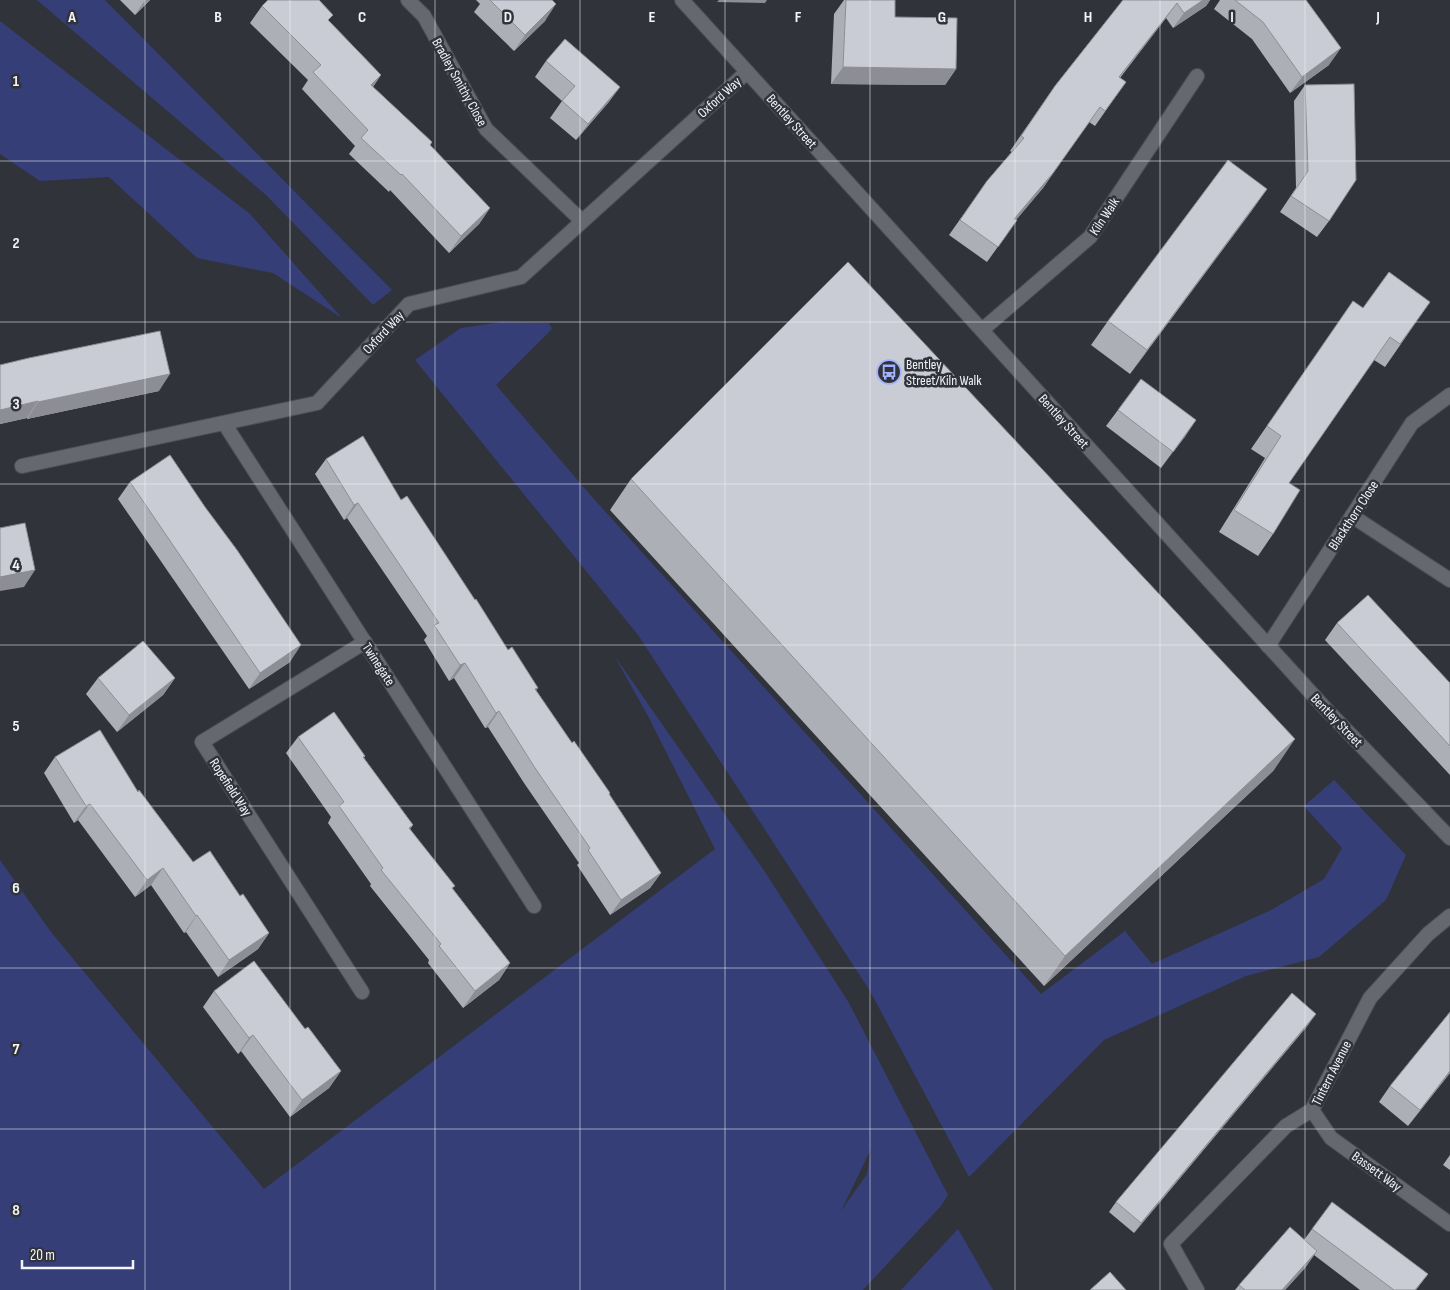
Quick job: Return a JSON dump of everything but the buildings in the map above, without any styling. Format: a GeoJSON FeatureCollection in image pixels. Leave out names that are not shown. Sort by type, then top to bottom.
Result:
{"type":"FeatureCollection","features":[{"type":"Feature","properties":{"kind":"street","name":"Bradley Smithy Close"},"geometry":{"type":"LineString","coordinates":[[408,0],[424,16],[486,129],[582,221]]}},
{"type":"Feature","properties":{"kind":"street","name":"Bentley Street"},"geometry":{"type":"LineString","coordinates":[[682,0],[1268,646],[1450,838]]}},
{"type":"Feature","properties":{"kind":"street","name":"Oxford Way"},"geometry":{"type":"LineString","coordinates":[[22,466],[318,403],[409,304],[521,277],[747,72]]}},
{"type":"Feature","properties":{"kind":"street","name":"Kiln Walk"},"geometry":{"type":"LineString","coordinates":[[982,330],[1090,237],[1197,76]]}},
{"type":"Feature","properties":{"kind":"street","name":"Blackthorn Close"},"geometry":{"type":"LineString","coordinates":[[1268,646],[1412,424],[1450,394]]}},
{"type":"Feature","properties":{"kind":"street","name":"Twinegate"},"geometry":{"type":"LineString","coordinates":[[224,423],[534,906]]}},
{"type":"Feature","properties":{"kind":"street"},"geometry":{"type":"LineString","coordinates":[[1352,516],[1450,580]]}},
{"type":"Feature","properties":{"kind":"street","name":"Ropefield Way"},"geometry":{"type":"LineString","coordinates":[[362,992],[202,742],[365,642]]}},
{"type":"Feature","properties":{"kind":"street","name":"Tintern Avenue"},"geometry":{"type":"LineString","coordinates":[[1197,1290],[1171,1244],[1286,1126],[1312,1110],[1370,998],[1428,934],[1450,916]]}},
{"type":"Feature","properties":{"kind":"street","name":"Bassett Way"},"geometry":{"type":"LineString","coordinates":[[1312,1110],[1331,1138],[1450,1224]]}},
{"type":"Feature","properties":{"kind":"shaded area"},"geometry":{"type":"Polygon","coordinates":[[[37,0],[105,0],[392,290],[373,305],[266,195],[37,0]]]}},
{"type":"Feature","properties":{"kind":"shaded area"},"geometry":{"type":"Polygon","coordinates":[[[0,21],[250,214],[342,318],[273,273],[197,258],[109,177],[40,181],[0,154],[0,21]]]}},
{"type":"Feature","properties":{"kind":"shaded area"},"geometry":{"type":"Polygon","coordinates":[[[502,322],[549,323],[552,329],[496,385],[593,498],[1041,994],[1125,931],[1152,964],[1271,910],[1324,879],[1342,848],[1304,806],[1334,780],[1406,855],[1386,900],[1319,957],[1246,976],[1104,1040],[969,1177],[870,991],[638,635],[415,360],[461,328],[502,322]]]}},
{"type":"Feature","properties":{"kind":"shaded area"},"geometry":{"type":"Polygon","coordinates":[[[614,655],[765,872],[849,1003],[948,1195],[941,1206],[863,1290],[0,1290],[0,860],[51,932],[264,1189],[715,849],[649,718],[614,655]],[[871,1149],[841,1211],[867,1174],[871,1149]]]}},
{"type":"Feature","properties":{"kind":"shaded area"},"geometry":{"type":"Polygon","coordinates":[[[958,1229],[993,1290],[901,1290],[958,1229]]]}},
{"type":"Feature","properties":{"kind":"place","name":"Bentley Street/Kiln Walk"},"geometry":{"type":"Point","coordinates":[889,372]}}]}
